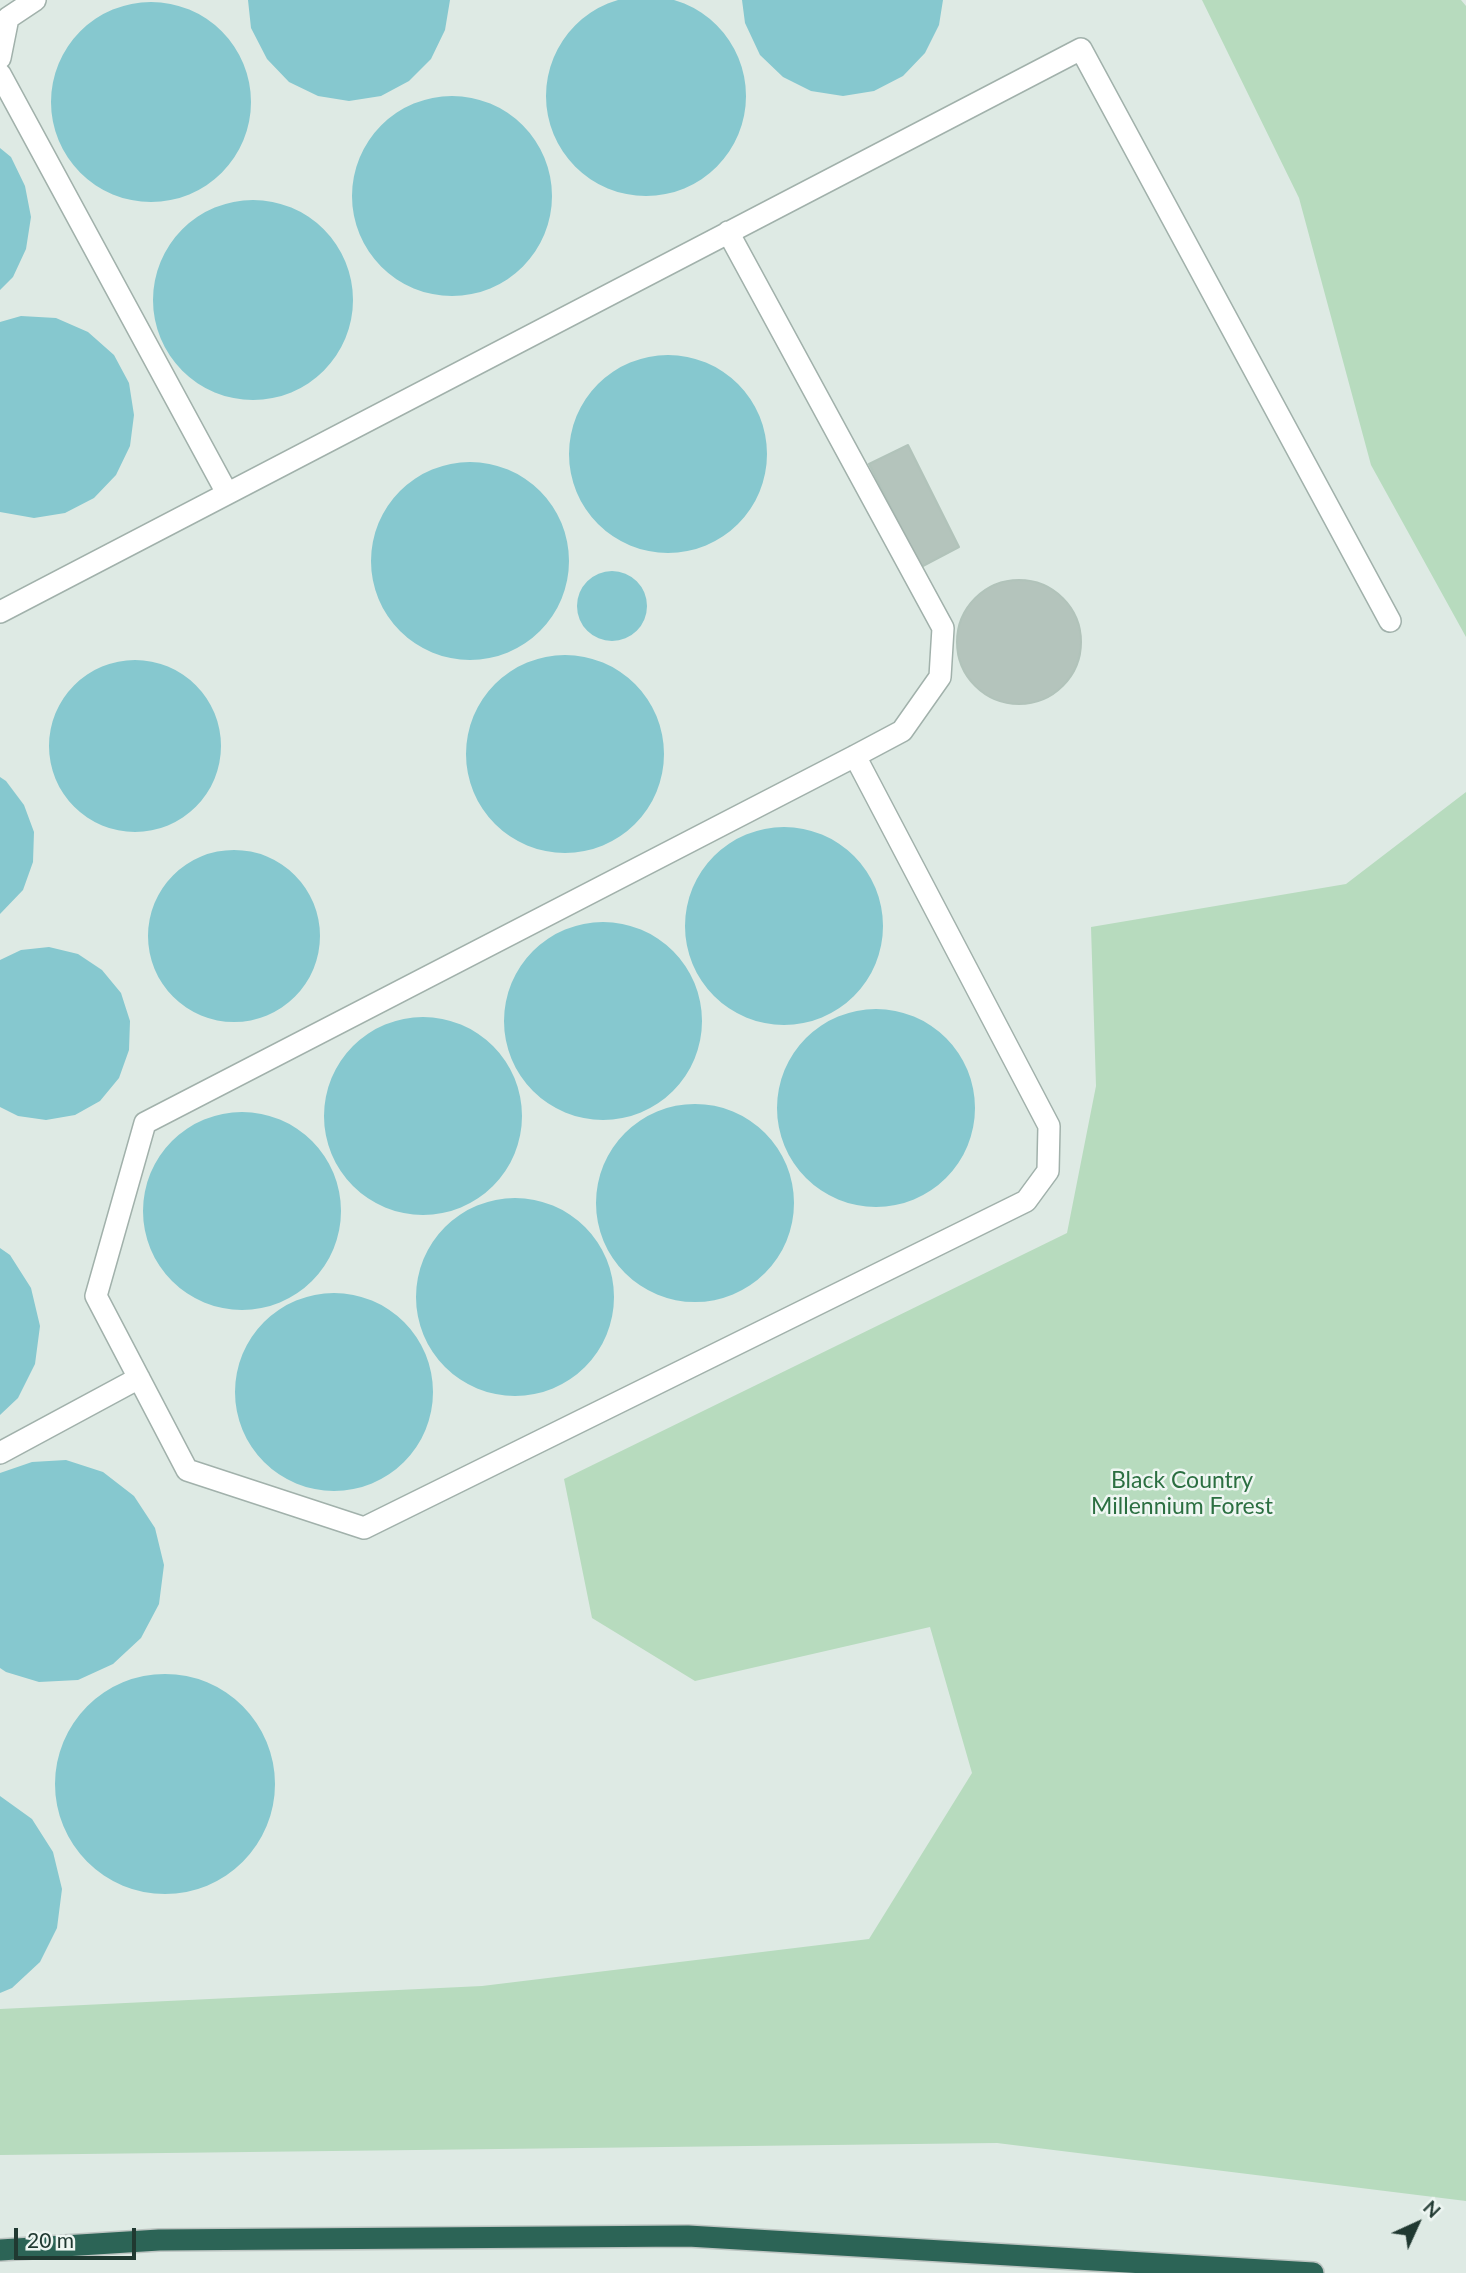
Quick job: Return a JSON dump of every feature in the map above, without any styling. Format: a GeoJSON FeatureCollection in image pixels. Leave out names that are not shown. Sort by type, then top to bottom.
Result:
{"type":"FeatureCollection","features":[{"type":"Feature","properties":{"kind":"highway"},"geometry":{"type":"LineString","coordinates":[[0,2250],[159,2240],[688,2236],[1313,2273]]}},
{"type":"Feature","properties":{"kind":"lane"},"geometry":{"type":"LineString","coordinates":[[0,58],[8,18],[35,0]]}},
{"type":"Feature","properties":{"kind":"lane"},"geometry":{"type":"LineString","coordinates":[[0,612],[1081,49],[1391,621]]}},
{"type":"Feature","properties":{"kind":"lane"},"geometry":{"type":"LineString","coordinates":[[0,74],[227,493]]}},
{"type":"Feature","properties":{"kind":"lane"},"geometry":{"type":"LineString","coordinates":[[728,232],[943,628],[940,677],[902,731],[145,1123],[96,1296],[187,1470],[364,1528],[1026,1201],[1048,1171],[1049,1126],[855,756]]}},
{"type":"Feature","properties":{"kind":"lane"},"geometry":{"type":"LineString","coordinates":[[0,1453],[139,1378]]}},
{"type":"Feature","properties":{"kind":"green space"},"geometry":{"type":"Polygon","coordinates":[[[1202,0],[1461,0],[1466,6],[1466,637],[1371,465],[1299,198],[1202,0]]]}},
{"type":"Feature","properties":{"kind":"green space","name":"Black Country Millennium Forest"},"geometry":{"type":"Polygon","coordinates":[[[1466,792],[1466,2201],[997,2143],[0,2155],[0,2009],[482,1986],[869,1939],[972,1773],[930,1627],[695,1681],[592,1618],[564,1479],[1067,1233],[1096,1086],[1091,927],[1346,884],[1466,792]]]}},
{"type":"Feature","properties":{"kind":"water"},"geometry":{"type":"Polygon","coordinates":[[[646,-4],[666,-2],[684,4],[717,25],[738,58],[744,76],[744,116],[738,134],[717,167],[684,188],[666,194],[646,196],[626,194],[608,188],[575,167],[554,134],[548,116],[546,96],[548,76],[554,58],[575,25],[608,4],[626,-2],[646,-4]]]}},
{"type":"Feature","properties":{"kind":"water"},"geometry":{"type":"Polygon","coordinates":[[[248,0],[450,0],[445,30],[431,59],[409,81],[381,96],[349,101],[318,96],[289,82],[267,59],[251,28],[248,0]]]}},
{"type":"Feature","properties":{"kind":"water"},"geometry":{"type":"Polygon","coordinates":[[[742,0],[943,0],[939,25],[925,53],[903,76],[874,91],[843,96],[811,91],[783,77],[760,55],[745,23],[742,0]]]}},
{"type":"Feature","properties":{"kind":"water"},"geometry":{"type":"Polygon","coordinates":[[[151,2],[189,9],[222,31],[244,64],[251,102],[244,140],[222,173],[189,195],[151,202],[113,195],[80,173],[58,140],[51,102],[58,64],[80,31],[113,9],[151,2]]]}},
{"type":"Feature","properties":{"kind":"water"},"geometry":{"type":"Polygon","coordinates":[[[452,96],[490,103],[523,125],[545,158],[552,196],[545,234],[523,267],[490,289],[452,296],[414,289],[381,267],[359,234],[352,196],[359,158],[381,125],[414,103],[452,96]]]}},
{"type":"Feature","properties":{"kind":"water"},"geometry":{"type":"Polygon","coordinates":[[[0,148],[11,157],[25,186],[31,217],[26,249],[13,277],[0,290],[0,148]]]}},
{"type":"Feature","properties":{"kind":"water"},"geometry":{"type":"Polygon","coordinates":[[[253,200],[291,207],[324,229],[346,262],[353,300],[346,338],[324,371],[291,393],[253,400],[215,393],[182,371],[160,338],[153,300],[160,262],[182,229],[215,207],[253,200]]]}},
{"type":"Feature","properties":{"kind":"water"},"geometry":{"type":"Polygon","coordinates":[[[21,316],[56,318],[88,332],[114,355],[129,383],[134,415],[130,446],[116,475],[94,498],[65,513],[34,518],[0,512],[0,322],[21,316]]]}},
{"type":"Feature","properties":{"kind":"water"},"geometry":{"type":"Polygon","coordinates":[[[668,355],[706,363],[738,384],[759,416],[767,454],[759,492],[738,524],[706,545],[668,553],[630,545],[598,524],[577,492],[569,454],[577,416],[598,384],[630,363],[668,355]]]}},
{"type":"Feature","properties":{"kind":"water"},"geometry":{"type":"Polygon","coordinates":[[[470,462],[508,470],[540,491],[561,523],[569,561],[561,599],[540,631],[508,652],[470,660],[432,652],[400,631],[379,599],[371,561],[379,523],[400,491],[432,470],[470,462]]]}},
{"type":"Feature","properties":{"kind":"water"},"geometry":{"type":"Polygon","coordinates":[[[605,571],[619,571],[632,577],[641,586],[647,606],[645,619],[637,631],[619,641],[605,641],[592,635],[583,626],[577,613],[577,599],[583,586],[592,577],[605,571]]]}},
{"type":"Feature","properties":{"kind":"water"},"geometry":{"type":"Polygon","coordinates":[[[565,655],[603,663],[635,684],[656,716],[664,754],[656,792],[635,824],[603,845],[565,853],[527,845],[495,824],[474,792],[466,754],[474,716],[495,684],[527,663],[565,655]]]}},
{"type":"Feature","properties":{"kind":"water"},"geometry":{"type":"Polygon","coordinates":[[[135,660],[168,667],[196,685],[214,713],[221,746],[214,779],[196,807],[168,825],[135,832],[102,825],[74,807],[56,779],[49,746],[56,713],[74,685],[102,667],[135,660]]]}},
{"type":"Feature","properties":{"kind":"water"},"geometry":{"type":"Polygon","coordinates":[[[0,777],[24,805],[34,832],[33,862],[23,890],[0,914],[0,777]]]}},
{"type":"Feature","properties":{"kind":"water"},"geometry":{"type":"Polygon","coordinates":[[[784,827],[822,835],[854,856],[875,888],[883,926],[875,964],[854,996],[822,1017],[784,1025],[746,1017],[714,996],[693,964],[685,926],[693,888],[714,856],[746,835],[784,827]]]}},
{"type":"Feature","properties":{"kind":"water"},"geometry":{"type":"Polygon","coordinates":[[[234,850],[267,857],[295,875],[313,903],[320,936],[313,969],[295,997],[267,1015],[234,1022],[201,1015],[173,997],[155,969],[148,936],[155,903],[173,875],[201,857],[234,850]]]}},
{"type":"Feature","properties":{"kind":"water"},"geometry":{"type":"Polygon","coordinates":[[[603,922],[641,929],[673,951],[695,983],[702,1021],[695,1059],[673,1091],[641,1113],[603,1120],[565,1113],[533,1091],[511,1059],[504,1021],[511,983],[533,951],[565,929],[603,922]]]}},
{"type":"Feature","properties":{"kind":"water"},"geometry":{"type":"Polygon","coordinates":[[[49,947],[78,954],[102,970],[121,993],[130,1021],[129,1050],[119,1078],[100,1101],[75,1115],[46,1120],[18,1116],[0,1107],[0,960],[21,950],[49,947]]]}},
{"type":"Feature","properties":{"kind":"water"},"geometry":{"type":"Polygon","coordinates":[[[876,1009],[914,1016],[946,1038],[968,1070],[975,1108],[968,1146],[946,1178],[914,1200],[876,1207],[838,1200],[806,1178],[784,1146],[777,1108],[784,1070],[806,1038],[838,1016],[876,1009]]]}},
{"type":"Feature","properties":{"kind":"water"},"geometry":{"type":"Polygon","coordinates":[[[423,1017],[461,1024],[493,1046],[515,1078],[522,1116],[515,1154],[493,1186],[461,1208],[423,1215],[385,1208],[353,1186],[331,1154],[324,1116],[331,1078],[353,1046],[385,1024],[423,1017]]]}},
{"type":"Feature","properties":{"kind":"water"},"geometry":{"type":"Polygon","coordinates":[[[695,1104],[733,1112],[765,1133],[786,1165],[794,1203],[786,1241],[765,1273],[733,1294],[695,1302],[657,1294],[625,1273],[604,1241],[596,1203],[604,1165],[625,1133],[657,1112],[695,1104]]]}},
{"type":"Feature","properties":{"kind":"water"},"geometry":{"type":"Polygon","coordinates":[[[242,1112],[280,1119],[312,1141],[334,1173],[341,1211],[334,1249],[312,1281],[280,1303],[242,1310],[204,1303],[172,1281],[150,1249],[143,1211],[150,1173],[172,1141],[204,1119],[242,1112]]]}},
{"type":"Feature","properties":{"kind":"water"},"geometry":{"type":"Polygon","coordinates":[[[515,1198],[553,1205],[585,1227],[607,1259],[614,1297],[607,1335],[585,1367],[553,1389],[515,1396],[477,1389],[445,1367],[423,1335],[416,1297],[423,1259],[445,1227],[477,1205],[515,1198]]]}},
{"type":"Feature","properties":{"kind":"water"},"geometry":{"type":"Polygon","coordinates":[[[0,1248],[10,1255],[31,1288],[40,1326],[35,1364],[18,1398],[0,1415],[0,1248]]]}},
{"type":"Feature","properties":{"kind":"water"},"geometry":{"type":"Polygon","coordinates":[[[334,1293],[372,1300],[404,1322],[426,1354],[433,1392],[426,1430],[404,1462],[372,1484],[334,1491],[296,1484],[264,1462],[242,1430],[235,1392],[242,1354],[264,1322],[296,1300],[334,1293]]]}},
{"type":"Feature","properties":{"kind":"water"},"geometry":{"type":"Polygon","coordinates":[[[66,1460],[103,1472],[134,1496],[155,1528],[164,1565],[159,1604],[141,1638],[113,1664],[78,1680],[39,1682],[0,1668],[0,1473],[32,1462],[66,1460]]]}},
{"type":"Feature","properties":{"kind":"water"},"geometry":{"type":"Polygon","coordinates":[[[176,1674],[207,1682],[226,1692],[243,1706],[257,1723],[267,1742],[273,1762],[273,1806],[267,1826],[257,1845],[243,1862],[226,1876],[197,1890],[154,1894],[133,1890],[113,1881],[95,1869],[80,1854],[59,1816],[55,1773],[59,1752],[68,1732],[80,1714],[95,1699],[133,1678],[176,1674]]]}},
{"type":"Feature","properties":{"kind":"water"},"geometry":{"type":"Polygon","coordinates":[[[0,1796],[32,1819],[53,1852],[62,1889],[57,1928],[40,1962],[12,1988],[0,1993],[0,1796]]]}},
{"type":"Feature","properties":{"kind":"building"},"geometry":{"type":"Polygon","coordinates":[[[908,445],[959,547],[921,567],[869,464],[908,445]]]}},
{"type":"Feature","properties":{"kind":"building"},"geometry":{"type":"Polygon","coordinates":[[[1019,580],[1043,585],[1063,598],[1076,618],[1081,642],[1076,666],[1063,686],[1043,699],[1019,704],[995,699],[975,686],[962,666],[957,642],[962,618],[975,598],[995,585],[1019,580]]]}}]}
